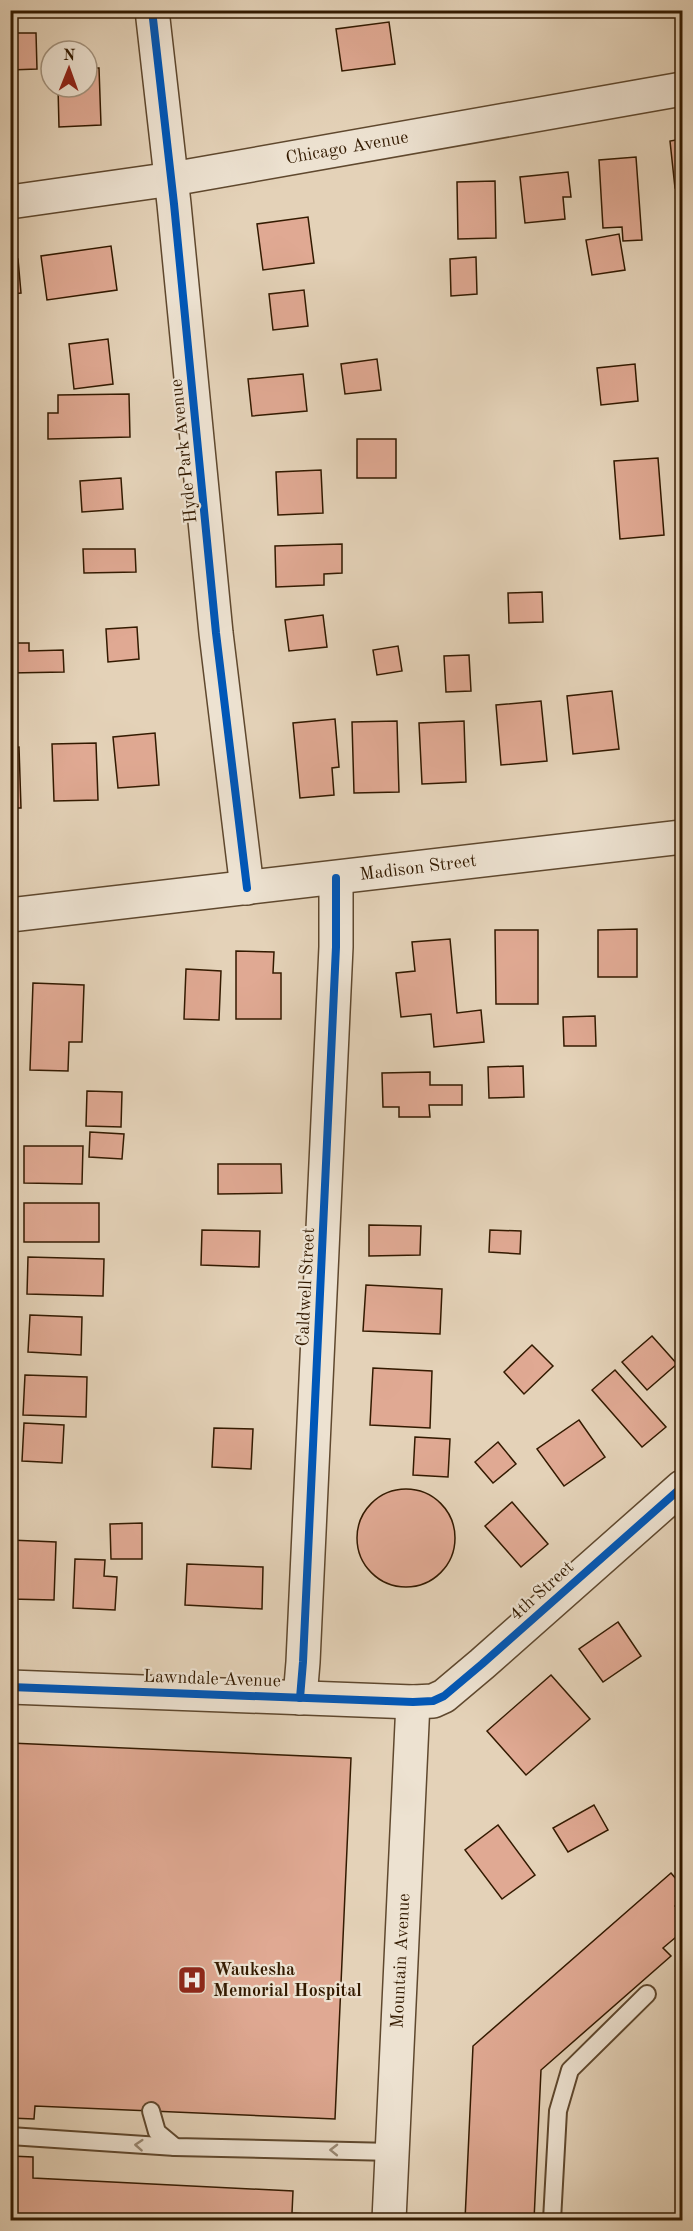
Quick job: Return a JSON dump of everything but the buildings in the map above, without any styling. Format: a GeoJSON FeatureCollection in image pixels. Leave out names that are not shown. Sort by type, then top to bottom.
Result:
{"type":"FeatureCollection","features":[{"type":"Feature","properties":{"kind":"street","name":"Hyde Park Avenue"},"geometry":{"type":"LineString","coordinates":[[152,10],[172,179],[218,645],[246,888]]}},
{"type":"Feature","properties":{"kind":"street","name":"Chicago Avenue"},"geometry":{"type":"LineString","coordinates":[[10,202],[172,179],[682,89]]}},
{"type":"Feature","properties":{"kind":"street","name":"Madison Street"},"geometry":{"type":"LineString","coordinates":[[10,915],[682,837]]}},
{"type":"Feature","properties":{"kind":"street","name":"Caldwell Street"},"geometry":{"type":"LineString","coordinates":[[300,1698],[336,959],[336,878]]}},
{"type":"Feature","properties":{"kind":"street","name":"4th Street"},"geometry":{"type":"LineString","coordinates":[[413,1702],[433,1701],[444,1696],[682,1487]]}},
{"type":"Feature","properties":{"kind":"street","name":"Lawndale Avenue"},"geometry":{"type":"LineString","coordinates":[[10,1686],[413,1702]]}},
{"type":"Feature","properties":{"kind":"street","name":"Mountain Avenue"},"geometry":{"type":"LineString","coordinates":[[389,2220],[413,1702]]}},
{"type":"Feature","properties":{"kind":"lane"},"geometry":{"type":"LineString","coordinates":[[552,2220],[558,2111],[570,2070],[647,1994]]}},
{"type":"Feature","properties":{"kind":"lane"},"geometry":{"type":"LineString","coordinates":[[151,2111],[157,2132],[175,2147]]}},
{"type":"Feature","properties":{"kind":"lane"},"geometry":{"type":"LineString","coordinates":[[10,2136],[175,2147],[393,2152]]}},
{"type":"Feature","properties":{"kind":"cycle path"},"geometry":{"type":"LineString","coordinates":[[152,10],[174,204],[216,633],[247,888]]}},
{"type":"Feature","properties":{"kind":"cycle path"},"geometry":{"type":"LineString","coordinates":[[300,1698],[336,947],[336,878]]}},
{"type":"Feature","properties":{"kind":"cycle path"},"geometry":{"type":"LineString","coordinates":[[10,1687],[433,1701],[444,1696],[482,1664],[682,1487]]}},
{"type":"Feature","properties":{"kind":"place","name":"Waukesha Memorial Hospital"},"geometry":{"type":"Point","coordinates":[192,1980]}}]}
